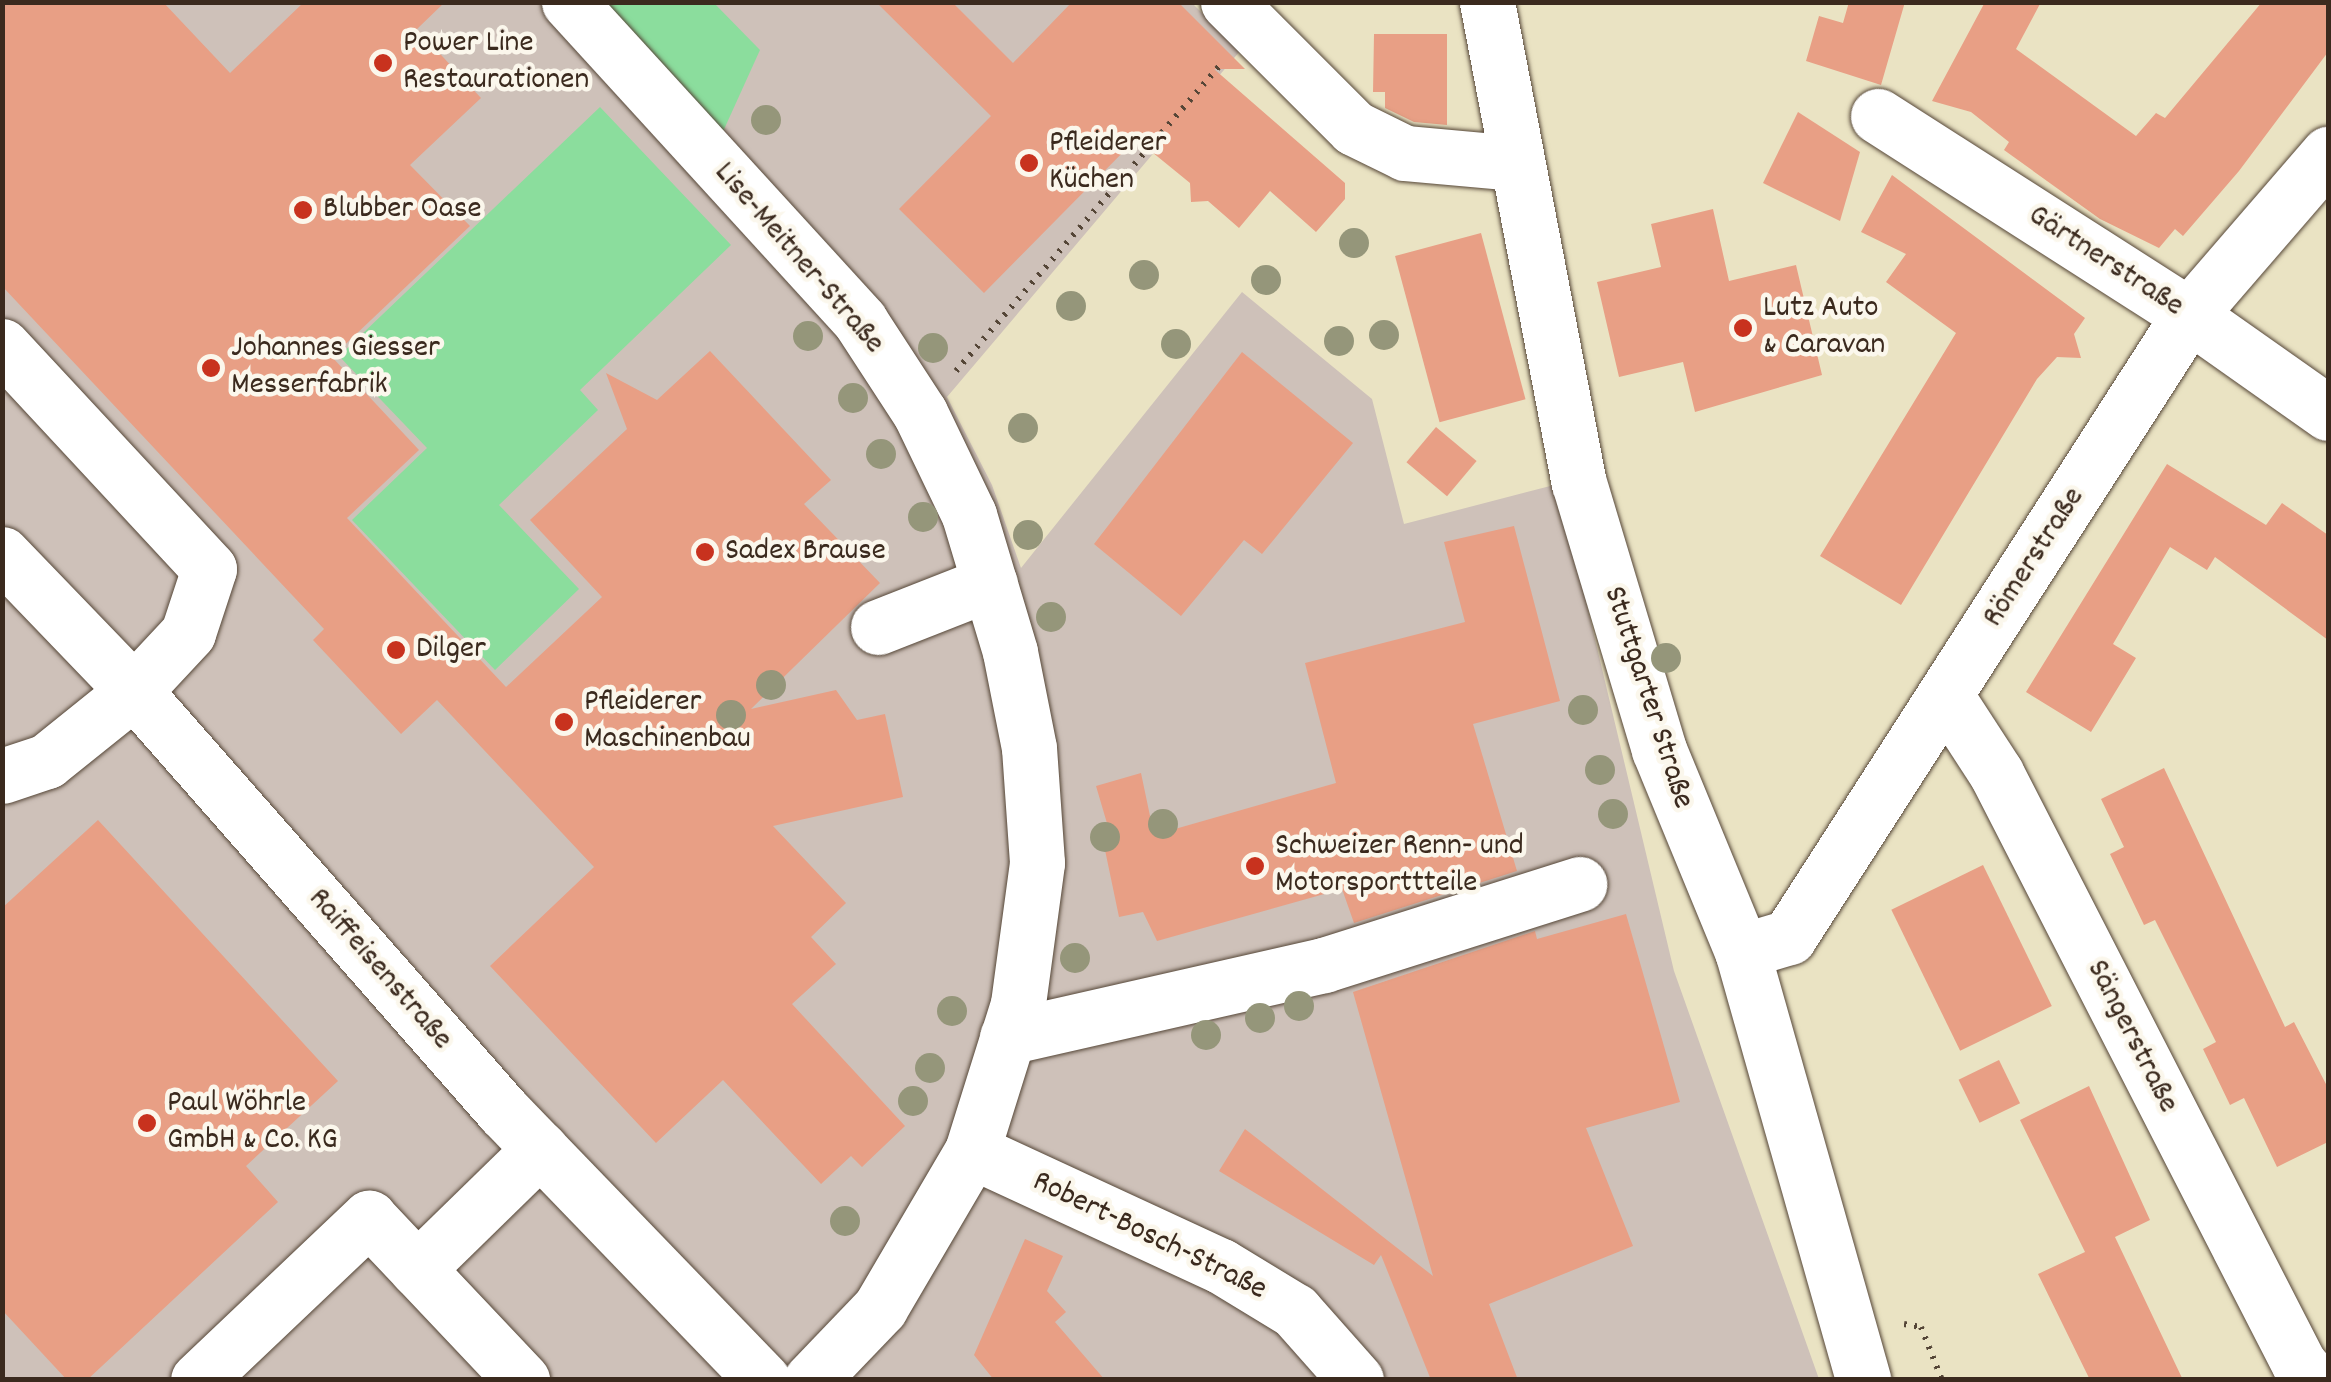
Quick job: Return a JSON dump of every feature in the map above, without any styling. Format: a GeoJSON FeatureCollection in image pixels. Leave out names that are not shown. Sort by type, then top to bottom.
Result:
{"type":"FeatureCollection","features":[{"type":"Feature","properties":{"kind":"street","name":"Lise-Meitner-Straße"},"geometry":{"type":"LineString","coordinates":[[569,2],[860,322],[920,413],[969,515],[990,583],[1029,748],[1037,863],[1008,1038],[972,1152],[880,1308],[811,1380]]}},
{"type":"Feature","properties":{"kind":"street","name":"Stuttgarter Straße"},"geometry":{"type":"LineString","coordinates":[[1487,2],[1515,163],[1590,520],[1659,750],[1742,951],[1863,1380]]}},
{"type":"Feature","properties":{"kind":"street"},"geometry":{"type":"LineString","coordinates":[[1241,15],[1354,128],[1405,152],[1515,163]]}},
{"type":"Feature","properties":{"kind":"street","name":"Gärtnerstraße"},"geometry":{"type":"LineString","coordinates":[[1878,116],[2189,315],[2328,413]]}},
{"type":"Feature","properties":{"kind":"street","name":"Römerstraße"},"geometry":{"type":"LineString","coordinates":[[1742,951],[1789,937],[2189,315],[2328,154]]}},
{"type":"Feature","properties":{"kind":"street"},"geometry":{"type":"LineString","coordinates":[[2,346],[209,569],[188,634],[134,691],[47,761],[2,776]]}},
{"type":"Feature","properties":{"kind":"street","name":"Raiffeisenstraße"},"geometry":{"type":"LineString","coordinates":[[2,554],[134,691],[540,1149],[763,1380]]}},
{"type":"Feature","properties":{"kind":"street"},"geometry":{"type":"LineString","coordinates":[[878,627],[990,583]]}},
{"type":"Feature","properties":{"kind":"street","name":"Sängerstraße"},"geometry":{"type":"LineString","coordinates":[[1946,696],[1996,773],[2300,1364],[2313,1380]]}},
{"type":"Feature","properties":{"kind":"street"},"geometry":{"type":"LineString","coordinates":[[1008,1038],[1324,964],[1579,884]]}},
{"type":"Feature","properties":{"kind":"street"},"geometry":{"type":"LineString","coordinates":[[417,1269],[540,1149]]}},
{"type":"Feature","properties":{"kind":"street","name":"Robert-Bosch-Straße"},"geometry":{"type":"LineString","coordinates":[[972,1152],[1221,1266],[1295,1311],[1356,1380]]}},
{"type":"Feature","properties":{"kind":"street"},"geometry":{"type":"LineString","coordinates":[[198,1380],[369,1218],[522,1380]]}},
{"type":"Feature","properties":{"kind":"path"},"geometry":{"type":"LineString","coordinates":[[920,413],[1241,15]]}},
{"type":"Feature","properties":{"kind":"shaded area"},"geometry":{"type":"Polygon","coordinates":[[[3,3],[1192,3],[1240,51],[947,397],[992,485],[1021,568],[1242,292],[1372,399],[1404,524],[1558,484],[1674,971],[1819,1379],[3,1380],[3,3]]]}},
{"type":"Feature","properties":{"kind":"green space"},"geometry":{"type":"Polygon","coordinates":[[[598,3],[714,3],[760,50],[721,136],[598,3]]]}},
{"type":"Feature","properties":{"kind":"green space"},"geometry":{"type":"Polygon","coordinates":[[[600,107],[731,245],[580,390],[598,410],[499,505],[579,589],[495,670],[352,520],[427,448],[339,356],[600,107]]]}},
{"type":"Feature","properties":{"kind":"building"},"geometry":{"type":"Polygon","coordinates":[[[2,2],[163,2],[230,73],[304,2],[445,2],[417,29],[481,98],[410,165],[470,226],[332,357],[419,450],[347,518],[506,687],[602,597],[530,520],[627,429],[606,373],[657,400],[710,351],[831,480],[804,504],[880,583],[751,709],[836,690],[857,720],[885,714],[903,797],[773,826],[846,903],[811,937],[836,964],[792,1004],[905,1126],[862,1167],[851,1156],[821,1184],[723,1080],[656,1143],[490,966],[594,867],[437,700],[401,734],[313,640],[324,629],[2,286],[2,2]]]}},
{"type":"Feature","properties":{"kind":"building","name":"Pfleiderer Küchen"},"geometry":{"type":"Polygon","coordinates":[[[876,2],[952,2],[1013,63],[1072,2],[1178,2],[1245,69],[1214,69],[1345,183],[1345,199],[1316,232],[1270,191],[1239,228],[1208,201],[1191,202],[1190,183],[1136,139],[984,293],[899,209],[991,116],[876,2]]]}},
{"type":"Feature","properties":{"kind":"building"},"geometry":{"type":"Polygon","coordinates":[[[1849,2],[1905,2],[1881,85],[1806,61],[1819,16],[1843,23],[1849,2]]]}},
{"type":"Feature","properties":{"kind":"building"},"geometry":{"type":"Polygon","coordinates":[[[1985,2],[2041,2],[2016,49],[2136,136],[2156,113],[2165,118],[2262,2],[2328,2],[2328,52],[2239,171],[2183,236],[2175,229],[2159,248],[2100,219],[2004,150],[2009,142],[1971,112],[1932,101],[1985,2]]]}},
{"type":"Feature","properties":{"kind":"building"},"geometry":{"type":"Polygon","coordinates":[[[1374,34],[1447,34],[1447,125],[1414,122],[1385,108],[1385,92],[1373,92],[1374,34]]]}},
{"type":"Feature","properties":{"kind":"building"},"geometry":{"type":"Polygon","coordinates":[[[1798,112],[1860,152],[1840,221],[1763,183],[1798,112]]]}},
{"type":"Feature","properties":{"kind":"building"},"geometry":{"type":"Polygon","coordinates":[[[1892,175],[2085,318],[2074,334],[2081,358],[2057,357],[2037,379],[1901,605],[1820,556],[1956,333],[1886,282],[1906,254],[1861,232],[1892,175]]]}},
{"type":"Feature","properties":{"kind":"building","name":"Lutz Auto & Caravan"},"geometry":{"type":"Polygon","coordinates":[[[1713,209],[1729,281],[1796,265],[1822,375],[1695,412],[1683,362],[1619,377],[1597,282],[1661,267],[1651,224],[1713,209]]]}},
{"type":"Feature","properties":{"kind":"building"},"geometry":{"type":"Polygon","coordinates":[[[1481,233],[1526,399],[1440,422],[1395,256],[1481,233]]]}},
{"type":"Feature","properties":{"kind":"building"},"geometry":{"type":"Polygon","coordinates":[[[1242,352],[1353,443],[1262,554],[1244,540],[1181,616],[1094,544],[1242,352]]]}},
{"type":"Feature","properties":{"kind":"building"},"geometry":{"type":"Polygon","coordinates":[[[1436,427],[1477,461],[1447,496],[1406,462],[1436,427]]]}},
{"type":"Feature","properties":{"kind":"building"},"geometry":{"type":"Polygon","coordinates":[[[2167,464],[2266,525],[2282,503],[2328,535],[2328,640],[2215,557],[2207,570],[2170,547],[2113,644],[2136,658],[2091,732],[2026,692],[2167,464]]]}},
{"type":"Feature","properties":{"kind":"building"},"geometry":{"type":"Polygon","coordinates":[[[1514,526],[1560,701],[1473,724],[1517,871],[1354,923],[1342,889],[1157,941],[1143,912],[1119,917],[1105,850],[1114,847],[1096,786],[1141,773],[1154,835],[1336,783],[1305,663],[1465,622],[1444,542],[1514,526]]]}},
{"type":"Feature","properties":{"kind":"building"},"geometry":{"type":"Polygon","coordinates":[[[2164,768],[2285,1027],[2294,1022],[2328,1088],[2328,1142],[2277,1167],[2244,1098],[2230,1105],[2203,1049],[2216,1042],[2155,920],[2144,925],[2110,854],[2124,847],[2101,799],[2164,768]]]}},
{"type":"Feature","properties":{"kind":"building","name":"Paul Wöhrle GmbH & Co. KG"},"geometry":{"type":"Polygon","coordinates":[[[98,820],[338,1081],[246,1166],[278,1202],[87,1380],[67,1380],[2,1310],[2,908],[98,820]]]}},
{"type":"Feature","properties":{"kind":"building"},"geometry":{"type":"Polygon","coordinates":[[[1983,865],[2052,1006],[1960,1051],[1891,910],[1983,865]]]}},
{"type":"Feature","properties":{"kind":"building"},"geometry":{"type":"Polygon","coordinates":[[[1626,914],[1680,1102],[1586,1128],[1633,1246],[1489,1304],[1518,1380],[1431,1380],[1381,1255],[1374,1265],[1219,1171],[1245,1129],[1433,1276],[1353,992],[1535,931],[1537,939],[1626,914]]]}},
{"type":"Feature","properties":{"kind":"building"},"geometry":{"type":"Polygon","coordinates":[[[1999,1060],[2020,1103],[1980,1123],[1959,1080],[1999,1060]]]}},
{"type":"Feature","properties":{"kind":"building"},"geometry":{"type":"Polygon","coordinates":[[[2089,1086],[2150,1220],[2115,1237],[2183,1380],[2090,1380],[2038,1274],[2085,1252],[2020,1120],[2089,1086]]]}},
{"type":"Feature","properties":{"kind":"building"},"geometry":{"type":"Polygon","coordinates":[[[1025,1239],[1063,1256],[1047,1291],[1066,1312],[1055,1322],[1105,1380],[994,1380],[974,1355],[1025,1239]]]}},
{"type":"Feature","properties":{"kind":"place","name":"Power Line Restaurationen"},"geometry":{"type":"Point","coordinates":[383,63]}},
{"type":"Feature","properties":{"kind":"place","name":"Pfleiderer Küchen"},"geometry":{"type":"Point","coordinates":[1029,163]}},
{"type":"Feature","properties":{"kind":"place","name":"Blubber Oase"},"geometry":{"type":"Point","coordinates":[303,210]}},
{"type":"Feature","properties":{"kind":"place","name":"Lutz Auto & Caravan"},"geometry":{"type":"Point","coordinates":[1743,328]}},
{"type":"Feature","properties":{"kind":"place","name":"Johannes Giesser Messerfabrik"},"geometry":{"type":"Point","coordinates":[211,368]}},
{"type":"Feature","properties":{"kind":"place","name":"Sadex Brause"},"geometry":{"type":"Point","coordinates":[705,552]}},
{"type":"Feature","properties":{"kind":"place","name":"Dilger"},"geometry":{"type":"Point","coordinates":[396,650]}},
{"type":"Feature","properties":{"kind":"place","name":"Pfleiderer Maschinenbau"},"geometry":{"type":"Point","coordinates":[564,722]}},
{"type":"Feature","properties":{"kind":"place","name":"Schweizer Renn- und Motorsporttteile"},"geometry":{"type":"Point","coordinates":[1255,866]}},
{"type":"Feature","properties":{"kind":"place","name":"Paul Wöhrle GmbH & Co. KG"},"geometry":{"type":"Point","coordinates":[147,1123]}}]}
